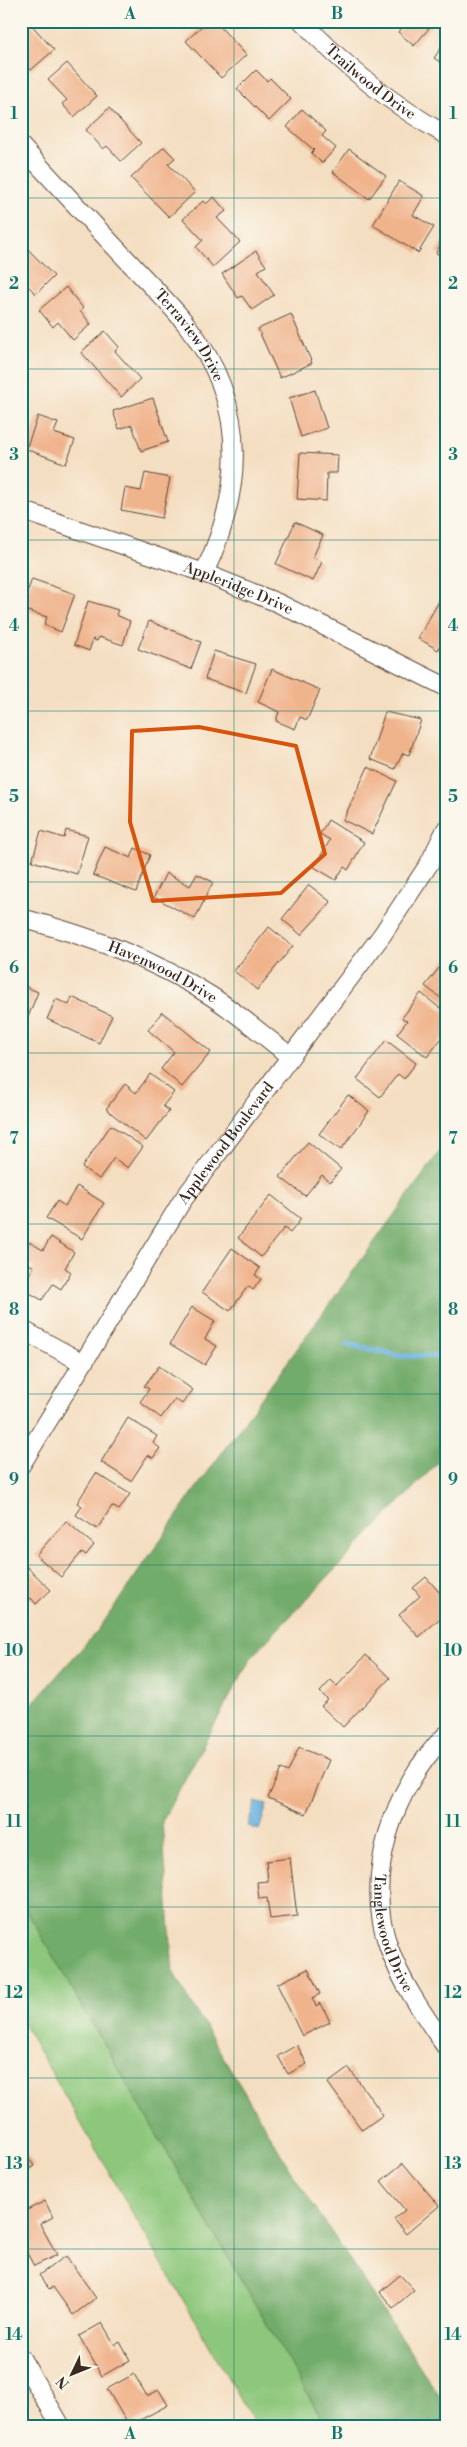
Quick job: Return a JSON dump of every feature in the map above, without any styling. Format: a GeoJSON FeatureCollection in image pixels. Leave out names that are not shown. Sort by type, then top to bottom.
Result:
{"type":"FeatureCollection","features":[{"type":"Feature","properties":{"kind":"street","name":"Trailwood Drive"},"geometry":{"type":"LineString","coordinates":[[302,21],[361,77],[392,101],[446,135]]}},
{"type":"Feature","properties":{"kind":"street","name":"Terraview Drive"},"geometry":{"type":"LineString","coordinates":[[21,146],[186,324],[214,368],[224,395],[232,427],[235,456],[233,486],[228,515],[219,542],[204,573]]}},
{"type":"Feature","properties":{"kind":"street","name":"Appleridge Drive"},"geometry":{"type":"LineString","coordinates":[[21,510],[204,573],[322,623],[446,687]]}},
{"type":"Feature","properties":{"kind":"street","name":"Applewood Boulevard"},"geometry":{"type":"LineString","coordinates":[[21,1465],[182,1201],[404,903],[429,864],[446,829]]}},
{"type":"Feature","properties":{"kind":"street","name":"Havenwood Drive"},"geometry":{"type":"LineString","coordinates":[[21,918],[100,941],[172,973],[244,1019],[290,1056]]}},
{"type":"Feature","properties":{"kind":"street"},"geometry":{"type":"LineString","coordinates":[[21,1329],[83,1363]]}},
{"type":"Feature","properties":{"kind":"street","name":"Tanglewood Drive"},"geometry":{"type":"LineString","coordinates":[[446,1735],[415,1771],[395,1809],[383,1855],[380,1888],[384,1930],[395,1963],[411,1994],[446,2047]]}},
{"type":"Feature","properties":{"kind":"street"},"geometry":{"type":"LineString","coordinates":[[21,2358],[61,2426]]}},
{"type":"Feature","properties":{"kind":"highlighted area"},"geometry":{"type":"Polygon","coordinates":[[[199,727],[296,746],[325,854],[281,893],[153,901],[130,822],[132,731],[199,727]]]}},
{"type":"Feature","properties":{"kind":"green space"},"geometry":{"type":"Polygon","coordinates":[[[446,1143],[446,1454],[252,1656],[162,1821],[173,1972],[291,2171],[446,2406],[446,2426],[326,2426],[21,1901],[21,1716],[99,1629],[192,1494],[446,1143]]]}},
{"type":"Feature","properties":{"kind":"green space"},"geometry":{"type":"Polygon","coordinates":[[[21,1901],[326,2426],[256,2426],[21,2020],[21,1901]]]}},
{"type":"Feature","properties":{"kind":"water"},"geometry":{"type":"Polygon","coordinates":[[[255,1802],[267,1805],[259,1830],[248,1826],[255,1802]]]}},
{"type":"Feature","properties":{"kind":"building"},"geometry":{"type":"Polygon","coordinates":[[[21,21],[28,21],[54,50],[31,70],[21,59],[21,21]]]}},
{"type":"Feature","properties":{"kind":"building"},"geometry":{"type":"Polygon","coordinates":[[[207,21],[215,21],[246,55],[221,78],[186,41],[207,21]]]}},
{"type":"Feature","properties":{"kind":"building"},"geometry":{"type":"Polygon","coordinates":[[[408,21],[435,21],[414,46],[398,32],[408,21]]]}},
{"type":"Feature","properties":{"kind":"building"},"geometry":{"type":"Polygon","coordinates":[[[446,41],[446,66],[434,58],[446,41]]]}},
{"type":"Feature","properties":{"kind":"building"},"geometry":{"type":"Polygon","coordinates":[[[67,63],[97,96],[74,117],[62,104],[67,100],[48,80],[67,63]]]}},
{"type":"Feature","properties":{"kind":"building"},"geometry":{"type":"Polygon","coordinates":[[[256,70],[267,81],[270,78],[291,99],[269,121],[237,89],[256,70]]]}},
{"type":"Feature","properties":{"kind":"building"},"geometry":{"type":"Polygon","coordinates":[[[109,108],[141,143],[121,161],[107,146],[103,149],[86,130],[109,108]]]}},
{"type":"Feature","properties":{"kind":"building"},"geometry":{"type":"Polygon","coordinates":[[[302,109],[326,131],[322,136],[336,148],[322,163],[311,153],[314,150],[287,127],[302,109]]]}},
{"type":"Feature","properties":{"kind":"building"},"geometry":{"type":"Polygon","coordinates":[[[164,147],[175,158],[168,164],[195,192],[169,217],[131,178],[164,147]]]}},
{"type":"Feature","properties":{"kind":"building"},"geometry":{"type":"Polygon","coordinates":[[[349,149],[386,176],[369,199],[333,172],[349,149]]]}},
{"type":"Feature","properties":{"kind":"building"},"geometry":{"type":"Polygon","coordinates":[[[399,181],[424,196],[413,215],[434,227],[418,253],[373,225],[399,181]]]}},
{"type":"Feature","properties":{"kind":"building"},"geometry":{"type":"Polygon","coordinates":[[[214,197],[226,211],[217,218],[240,242],[213,267],[196,247],[203,240],[183,219],[203,201],[206,204],[214,197]]]}},
{"type":"Feature","properties":{"kind":"building"},"geometry":{"type":"Polygon","coordinates":[[[446,234],[446,258],[436,253],[446,234]]]}},
{"type":"Feature","properties":{"kind":"building"},"geometry":{"type":"Polygon","coordinates":[[[23,244],[54,276],[36,294],[21,279],[21,246],[23,244]]]}},
{"type":"Feature","properties":{"kind":"building"},"geometry":{"type":"Polygon","coordinates":[[[256,251],[266,266],[258,271],[274,295],[252,310],[242,296],[238,298],[222,274],[256,251]]]}},
{"type":"Feature","properties":{"kind":"building"},"geometry":{"type":"Polygon","coordinates":[[[66,287],[83,308],[80,311],[91,324],[73,340],[58,322],[53,327],[39,310],[66,287]]]}},
{"type":"Feature","properties":{"kind":"building"},"geometry":{"type":"Polygon","coordinates":[[[291,314],[312,363],[280,378],[258,329],[291,314]]]}},
{"type":"Feature","properties":{"kind":"building"},"geometry":{"type":"Polygon","coordinates":[[[105,331],[119,347],[115,351],[140,379],[121,397],[81,352],[105,331]]]}},
{"type":"Feature","properties":{"kind":"building"},"geometry":{"type":"Polygon","coordinates":[[[315,390],[327,428],[301,437],[289,398],[315,390]]]}},
{"type":"Feature","properties":{"kind":"building"},"geometry":{"type":"Polygon","coordinates":[[[153,398],[168,442],[141,451],[132,425],[119,429],[113,411],[153,398]]]}},
{"type":"Feature","properties":{"kind":"building"},"geometry":{"type":"Polygon","coordinates":[[[38,416],[58,423],[54,433],[75,440],[66,464],[26,449],[38,416]]]}},
{"type":"Feature","properties":{"kind":"building"},"geometry":{"type":"Polygon","coordinates":[[[300,453],[338,455],[337,473],[327,473],[326,501],[297,499],[300,453]]]}},
{"type":"Feature","properties":{"kind":"building"},"geometry":{"type":"Polygon","coordinates":[[[145,473],[170,478],[162,518],[121,510],[125,488],[141,491],[145,473]]]}},
{"type":"Feature","properties":{"kind":"building"},"geometry":{"type":"Polygon","coordinates":[[[295,522],[323,535],[313,557],[322,562],[313,581],[276,564],[295,522]]]}},
{"type":"Feature","properties":{"kind":"building"},"geometry":{"type":"Polygon","coordinates":[[[32,579],[75,594],[61,632],[44,625],[47,617],[21,609],[32,579]]]}},
{"type":"Feature","properties":{"kind":"building"},"geometry":{"type":"Polygon","coordinates":[[[446,589],[446,637],[438,650],[418,638],[446,589]]]}},
{"type":"Feature","properties":{"kind":"building"},"geometry":{"type":"Polygon","coordinates":[[[88,601],[118,610],[116,615],[130,621],[123,645],[99,637],[97,641],[93,639],[89,651],[74,645],[88,601]]]}},
{"type":"Feature","properties":{"kind":"building"},"geometry":{"type":"Polygon","coordinates":[[[149,621],[201,642],[191,669],[138,649],[149,621]]]}},
{"type":"Feature","properties":{"kind":"building"},"geometry":{"type":"Polygon","coordinates":[[[214,651],[256,664],[246,693],[205,679],[214,651]]]}},
{"type":"Feature","properties":{"kind":"building"},"geometry":{"type":"Polygon","coordinates":[[[272,669],[320,690],[307,720],[300,717],[295,729],[276,721],[279,712],[258,702],[272,669]]]}},
{"type":"Feature","properties":{"kind":"building"},"geometry":{"type":"Polygon","coordinates":[[[385,712],[421,720],[409,755],[403,753],[395,769],[370,759],[385,712]]]}},
{"type":"Feature","properties":{"kind":"building"},"geometry":{"type":"Polygon","coordinates":[[[368,767],[397,781],[372,834],[343,820],[368,767]]]}},
{"type":"Feature","properties":{"kind":"building"},"geometry":{"type":"Polygon","coordinates":[[[328,820],[364,842],[348,870],[344,867],[336,880],[314,867],[330,840],[320,834],[328,820]]]}},
{"type":"Feature","properties":{"kind":"building"},"geometry":{"type":"Polygon","coordinates":[[[21,824],[25,825],[22,836],[21,836],[21,824]]]}},
{"type":"Feature","properties":{"kind":"building"},"geometry":{"type":"Polygon","coordinates":[[[66,830],[88,836],[77,874],[32,861],[41,831],[64,838],[66,830]]]}},
{"type":"Feature","properties":{"kind":"building"},"geometry":{"type":"Polygon","coordinates":[[[105,847],[131,858],[135,848],[150,855],[136,892],[93,875],[105,847]]]}},
{"type":"Feature","properties":{"kind":"building"},"geometry":{"type":"Polygon","coordinates":[[[166,873],[190,886],[197,874],[213,882],[195,919],[154,897],[166,873]]]}},
{"type":"Feature","properties":{"kind":"building"},"geometry":{"type":"Polygon","coordinates":[[[309,885],[331,902],[301,935],[282,919],[309,885]]]}},
{"type":"Feature","properties":{"kind":"building"},"geometry":{"type":"Polygon","coordinates":[[[269,927],[293,946],[257,990],[234,971],[269,927]]]}},
{"type":"Feature","properties":{"kind":"building"},"geometry":{"type":"Polygon","coordinates":[[[446,959],[446,1002],[425,986],[446,959]]]}},
{"type":"Feature","properties":{"kind":"building"},"geometry":{"type":"Polygon","coordinates":[[[21,985],[38,992],[28,1017],[21,1015],[21,985]]]}},
{"type":"Feature","properties":{"kind":"building"},"geometry":{"type":"Polygon","coordinates":[[[421,993],[446,1013],[446,1033],[427,1057],[397,1034],[407,1021],[402,1018],[421,993]]]}},
{"type":"Feature","properties":{"kind":"building"},"geometry":{"type":"Polygon","coordinates":[[[72,997],[112,1016],[99,1043],[47,1019],[56,999],[69,1005],[72,997]]]}},
{"type":"Feature","properties":{"kind":"building"},"geometry":{"type":"Polygon","coordinates":[[[162,1012],[211,1052],[182,1087],[161,1069],[174,1052],[148,1030],[162,1012]]]}},
{"type":"Feature","properties":{"kind":"building"},"geometry":{"type":"Polygon","coordinates":[[[386,1040],[416,1063],[404,1079],[398,1074],[380,1097],[357,1079],[386,1040]]]}},
{"type":"Feature","properties":{"kind":"building"},"geometry":{"type":"Polygon","coordinates":[[[150,1074],[174,1092],[163,1106],[169,1111],[146,1141],[106,1109],[125,1084],[136,1093],[150,1074]]]}},
{"type":"Feature","properties":{"kind":"building"},"geometry":{"type":"Polygon","coordinates":[[[348,1095],[369,1111],[341,1150],[319,1134],[348,1095]]]}},
{"type":"Feature","properties":{"kind":"building"},"geometry":{"type":"Polygon","coordinates":[[[111,1125],[143,1147],[128,1168],[114,1158],[99,1179],[82,1167],[111,1125]]]}},
{"type":"Feature","properties":{"kind":"building"},"geometry":{"type":"Polygon","coordinates":[[[308,1142],[341,1169],[330,1182],[322,1175],[305,1196],[280,1177],[308,1142]]]}},
{"type":"Feature","properties":{"kind":"building"},"geometry":{"type":"Polygon","coordinates":[[[77,1186],[104,1203],[82,1239],[46,1218],[57,1201],[65,1206],[77,1186]]]}},
{"type":"Feature","properties":{"kind":"building"},"geometry":{"type":"Polygon","coordinates":[[[271,1195],[301,1219],[290,1233],[284,1228],[261,1257],[238,1238],[271,1195]]]}},
{"type":"Feature","properties":{"kind":"building"},"geometry":{"type":"Polygon","coordinates":[[[51,1237],[74,1252],[65,1268],[71,1272],[61,1289],[53,1284],[42,1300],[21,1288],[34,1267],[21,1259],[21,1254],[29,1242],[43,1250],[51,1237]]]}},
{"type":"Feature","properties":{"kind":"building"},"geometry":{"type":"Polygon","coordinates":[[[232,1248],[260,1268],[255,1275],[261,1279],[253,1290],[248,1286],[230,1311],[202,1292],[232,1248]]]}},
{"type":"Feature","properties":{"kind":"building"},"geometry":{"type":"Polygon","coordinates":[[[192,1307],[215,1321],[205,1339],[217,1346],[205,1365],[170,1344],[192,1307]]]}},
{"type":"Feature","properties":{"kind":"building"},"geometry":{"type":"Polygon","coordinates":[[[159,1366],[193,1390],[182,1404],[175,1399],[161,1418],[140,1402],[149,1389],[144,1386],[159,1366]]]}},
{"type":"Feature","properties":{"kind":"building"},"geometry":{"type":"Polygon","coordinates":[[[128,1418],[157,1436],[153,1443],[160,1448],[153,1458],[148,1455],[131,1481],[101,1462],[128,1418]]]}},
{"type":"Feature","properties":{"kind":"building"},"geometry":{"type":"Polygon","coordinates":[[[96,1473],[130,1494],[119,1510],[112,1506],[97,1529],[76,1515],[82,1506],[77,1503],[96,1473]]]}},
{"type":"Feature","properties":{"kind":"building"},"geometry":{"type":"Polygon","coordinates":[[[66,1521],[94,1545],[86,1555],[82,1552],[61,1577],[36,1555],[66,1521]]]}},
{"type":"Feature","properties":{"kind":"building"},"geometry":{"type":"Polygon","coordinates":[[[24,1564],[51,1590],[36,1604],[31,1598],[21,1607],[21,1567],[24,1564]]]}},
{"type":"Feature","properties":{"kind":"building"},"geometry":{"type":"Polygon","coordinates":[[[426,1577],[446,1600],[446,1613],[419,1637],[399,1615],[420,1596],[413,1588],[426,1577]]]}},
{"type":"Feature","properties":{"kind":"building"},"geometry":{"type":"Polygon","coordinates":[[[366,1655],[390,1678],[343,1727],[321,1706],[328,1700],[320,1692],[331,1680],[337,1686],[366,1655]]]}},
{"type":"Feature","properties":{"kind":"building"},"geometry":{"type":"Polygon","coordinates":[[[299,1747],[329,1760],[306,1814],[268,1798],[281,1769],[288,1772],[299,1747]]]}},
{"type":"Feature","properties":{"kind":"building"},"geometry":{"type":"Polygon","coordinates":[[[290,1858],[297,1916],[270,1919],[267,1898],[259,1899],[257,1882],[268,1881],[266,1861],[290,1858]]]}},
{"type":"Feature","properties":{"kind":"building"},"geometry":{"type":"Polygon","coordinates":[[[308,1969],[320,1994],[312,1998],[316,2006],[321,2003],[330,2022],[302,2036],[277,1984],[308,1969]]]}},
{"type":"Feature","properties":{"kind":"building"},"geometry":{"type":"Polygon","coordinates":[[[297,2045],[307,2064],[288,2074],[278,2056],[297,2045]]]}},
{"type":"Feature","properties":{"kind":"building"},"geometry":{"type":"Polygon","coordinates":[[[349,2068],[383,2115],[362,2130],[328,2083],[349,2068]]]}},
{"type":"Feature","properties":{"kind":"building"},"geometry":{"type":"Polygon","coordinates":[[[21,2147],[34,2166],[21,2174],[21,2147]]]}},
{"type":"Feature","properties":{"kind":"building"},"geometry":{"type":"Polygon","coordinates":[[[403,2163],[439,2206],[406,2234],[394,2219],[405,2210],[381,2181],[403,2163]]]}},
{"type":"Feature","properties":{"kind":"building"},"geometry":{"type":"Polygon","coordinates":[[[45,2201],[53,2217],[40,2224],[57,2255],[34,2266],[21,2242],[21,2213],[45,2201]]]}},
{"type":"Feature","properties":{"kind":"building"},"geometry":{"type":"Polygon","coordinates":[[[66,2256],[96,2298],[73,2315],[53,2287],[49,2289],[39,2275],[66,2256]]]}},
{"type":"Feature","properties":{"kind":"building"},"geometry":{"type":"Polygon","coordinates":[[[400,2275],[414,2290],[393,2308],[380,2292],[400,2275]]]}},
{"type":"Feature","properties":{"kind":"building"},"geometry":{"type":"Polygon","coordinates":[[[102,2323],[115,2345],[120,2342],[130,2360],[102,2376],[79,2336],[102,2323]]]}},
{"type":"Feature","properties":{"kind":"building"},"geometry":{"type":"Polygon","coordinates":[[[134,2374],[147,2396],[159,2390],[168,2405],[129,2426],[107,2389],[134,2374]]]}},
{"type":"Feature","properties":{"kind":"waterway"},"geometry":{"type":"LineString","coordinates":[[347,1344],[400,1356],[446,1356]]}}]}
